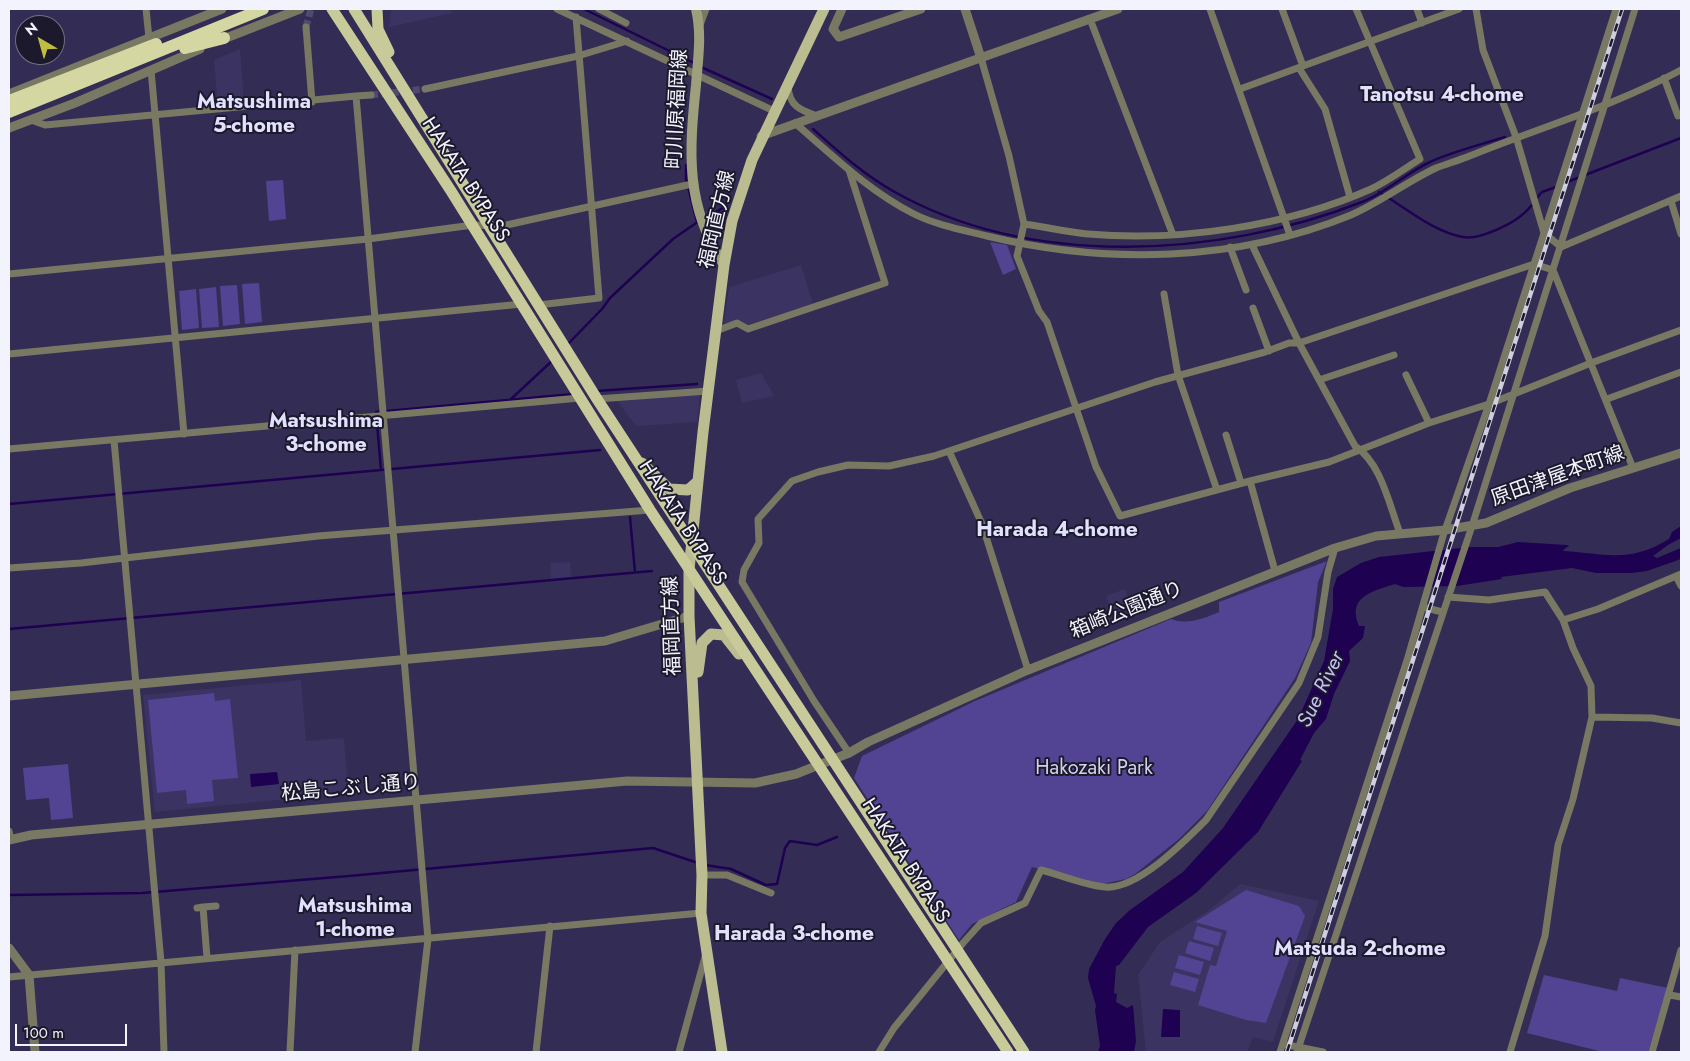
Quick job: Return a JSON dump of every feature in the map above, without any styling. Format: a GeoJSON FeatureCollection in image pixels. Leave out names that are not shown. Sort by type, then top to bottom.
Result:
{"type":"FeatureCollection","features":[{"type":"Feature","properties":{"kind":"highway"},"geometry":{"type":"LineString","coordinates":[[9,101],[242,9]]}},
{"type":"Feature","properties":{"kind":"highway"},"geometry":{"type":"LineString","coordinates":[[9,112],[263,9]]}},
{"type":"Feature","properties":{"kind":"highway","name":"HAKATA BYPASS"},"geometry":{"type":"LineString","coordinates":[[332,9],[473,225],[650,510],[1008,1052]]}},
{"type":"Feature","properties":{"kind":"highway","name":"HAKATA BYPASS"},"geometry":{"type":"LineString","coordinates":[[354,9],[598,400],[1024,1052]]}},
{"type":"Feature","properties":{"kind":"highway"},"geometry":{"type":"LineString","coordinates":[[377,9],[378,29],[398,66],[416,110]]}},
{"type":"Feature","properties":{"kind":"highway"},"geometry":{"type":"LineString","coordinates":[[9,118],[190,46],[224,38]]}},
{"type":"Feature","properties":{"kind":"main road","name":"町川原福岡線"},"geometry":{"type":"LineString","coordinates":[[696,9],[700,25],[690,159],[692,184],[704,229],[724,265]]}},
{"type":"Feature","properties":{"kind":"main road","name":"福岡直方線"},"geometry":{"type":"LineString","coordinates":[[722,1052],[701,913],[702,875],[696,783],[694,692],[689,616],[689,570],[708,391],[724,265],[739,196],[761,136],[824,9]]}},
{"type":"Feature","properties":{"kind":"main road"},"geometry":{"type":"LineString","coordinates":[[635,457],[669,489],[688,490],[698,482]]}},
{"type":"Feature","properties":{"kind":"main road"},"geometry":{"type":"LineString","coordinates":[[694,692],[704,639],[711,634],[724,635],[787,717]]}},
{"type":"Feature","properties":{"kind":"street"},"geometry":{"type":"LineString","coordinates":[[146,9],[149,38]]}},
{"type":"Feature","properties":{"kind":"street"},"geometry":{"type":"LineString","coordinates":[[9,94],[222,9]]}},
{"type":"Feature","properties":{"kind":"street"},"geometry":{"type":"LineString","coordinates":[[9,128],[224,38],[300,9]]}},
{"type":"Feature","properties":{"kind":"street"},"geometry":{"type":"LineString","coordinates":[[557,9],[774,111]]}},
{"type":"Feature","properties":{"kind":"street"},"geometry":{"type":"LineString","coordinates":[[700,25],[706,9]]}},
{"type":"Feature","properties":{"kind":"street"},"geometry":{"type":"LineString","coordinates":[[842,9],[833,29],[839,38],[921,9]]}},
{"type":"Feature","properties":{"kind":"street"},"geometry":{"type":"LineString","coordinates":[[965,9],[1009,156],[1024,226],[1017,256],[1038,311],[1047,322],[1096,467],[1120,516],[1241,483],[1329,462],[1362,451],[1429,423],[1489,404],[1591,363],[1681,330]]}},
{"type":"Feature","properties":{"kind":"street"},"geometry":{"type":"LineString","coordinates":[[761,136],[1118,9]]}},
{"type":"Feature","properties":{"kind":"street"},"geometry":{"type":"LineString","coordinates":[[1210,9],[1240,89],[1289,232]]}},
{"type":"Feature","properties":{"kind":"street"},"geometry":{"type":"LineString","coordinates":[[1282,9],[1301,67],[1325,109],[1350,197]]}},
{"type":"Feature","properties":{"kind":"street"},"geometry":{"type":"LineString","coordinates":[[1024,226],[1088,234],[1174,234],[1284,220],[1373,188],[1420,159],[1368,43],[1356,9]]}},
{"type":"Feature","properties":{"kind":"street"},"geometry":{"type":"LineString","coordinates":[[1417,9],[1422,23]]}},
{"type":"Feature","properties":{"kind":"street"},"geometry":{"type":"LineString","coordinates":[[1240,89],[1460,9]]}},
{"type":"Feature","properties":{"kind":"street"},"geometry":{"type":"LineString","coordinates":[[1477,9],[1483,50],[1516,137],[1544,233],[1561,247]]}},
{"type":"Feature","properties":{"kind":"street"},"geometry":{"type":"LineString","coordinates":[[1280,1052],[1423,607],[1444,533],[1489,404],[1616,9]]}},
{"type":"Feature","properties":{"kind":"street"},"geometry":{"type":"LineString","coordinates":[[1298,1050],[1470,530],[1635,9]]}},
{"type":"Feature","properties":{"kind":"street"},"geometry":{"type":"LineString","coordinates":[[605,10],[626,23]]}},
{"type":"Feature","properties":{"kind":"street"},"geometry":{"type":"LineString","coordinates":[[538,305],[598,298],[576,17]]}},
{"type":"Feature","properties":{"kind":"street"},"geometry":{"type":"LineString","coordinates":[[1090,19],[1174,234]]}},
{"type":"Feature","properties":{"kind":"street"},"geometry":{"type":"LineString","coordinates":[[306,27],[312,102]]}},
{"type":"Feature","properties":{"kind":"street"},"geometry":{"type":"LineString","coordinates":[[425,89],[578,56],[627,41]]}},
{"type":"Feature","properties":{"kind":"street"},"geometry":{"type":"LineString","coordinates":[[151,70],[177,339],[184,434]]}},
{"type":"Feature","properties":{"kind":"street"},"geometry":{"type":"LineString","coordinates":[[795,123],[872,189],[915,215],[1021,242],[1065,251],[1134,256],[1252,245],[1289,232],[1351,215],[1436,168],[1604,104],[1681,70]]}},
{"type":"Feature","properties":{"kind":"street"},"geometry":{"type":"LineString","coordinates":[[1664,78],[1678,116],[1681,115]]}},
{"type":"Feature","properties":{"kind":"street"},"geometry":{"type":"LineString","coordinates":[[788,84],[789,98],[796,108],[817,116]]}},
{"type":"Feature","properties":{"kind":"street"},"geometry":{"type":"LineString","coordinates":[[31,120],[46,125],[155,114],[312,102],[371,95]]}},
{"type":"Feature","properties":{"kind":"street"},"geometry":{"type":"LineString","coordinates":[[356,96],[428,939],[415,1052]]}},
{"type":"Feature","properties":{"kind":"street"},"geometry":{"type":"LineString","coordinates":[[716,331],[737,323],[748,329],[885,283],[849,170]]}},
{"type":"Feature","properties":{"kind":"street"},"geometry":{"type":"LineString","coordinates":[[9,274],[368,239],[473,225],[502,226],[692,184]]}},
{"type":"Feature","properties":{"kind":"street"},"geometry":{"type":"LineString","coordinates":[[1561,247],[1681,196]]}},
{"type":"Feature","properties":{"kind":"street"},"geometry":{"type":"LineString","coordinates":[[1671,200],[1681,234]]}},
{"type":"Feature","properties":{"kind":"street"},"geometry":{"type":"LineString","coordinates":[[1252,245],[1299,343],[1355,446],[1362,451],[1376,470],[1400,533]]}},
{"type":"Feature","properties":{"kind":"street"},"geometry":{"type":"LineString","coordinates":[[1230,247],[1246,290]]}},
{"type":"Feature","properties":{"kind":"street"},"geometry":{"type":"LineString","coordinates":[[849,753],[814,701],[742,582],[744,570],[759,543],[758,519],[792,481],[804,476],[848,465],[889,466],[934,456],[1178,375],[1269,351],[1289,343],[1299,343],[1534,264],[1553,270]]}},
{"type":"Feature","properties":{"kind":"street"},"geometry":{"type":"LineString","coordinates":[[1553,270],[1607,399],[1633,468]]}},
{"type":"Feature","properties":{"kind":"street"},"geometry":{"type":"LineString","coordinates":[[1164,294],[1178,375],[1217,490]]}},
{"type":"Feature","properties":{"kind":"street"},"geometry":{"type":"LineString","coordinates":[[9,354],[374,320],[522,304]]}},
{"type":"Feature","properties":{"kind":"street"},"geometry":{"type":"LineString","coordinates":[[1253,308],[1269,351]]}},
{"type":"Feature","properties":{"kind":"street"},"geometry":{"type":"LineString","coordinates":[[1319,380],[1394,355]]}},
{"type":"Feature","properties":{"kind":"street"},"geometry":{"type":"LineString","coordinates":[[1607,399],[1681,372]]}},
{"type":"Feature","properties":{"kind":"street"},"geometry":{"type":"LineString","coordinates":[[1406,375],[1429,423]]}},
{"type":"Feature","properties":{"kind":"street"},"geometry":{"type":"LineString","coordinates":[[598,400],[708,391]]}},
{"type":"Feature","properties":{"kind":"street"},"geometry":{"type":"LineString","coordinates":[[9,449],[580,398]]}},
{"type":"Feature","properties":{"kind":"street"},"geometry":{"type":"LineString","coordinates":[[1226,435],[1241,483]]}},
{"type":"Feature","properties":{"kind":"street"},"geometry":{"type":"LineString","coordinates":[[114,440],[162,962],[164,1052]]}},
{"type":"Feature","properties":{"kind":"street"},"geometry":{"type":"LineString","coordinates":[[949,451],[982,524],[1028,670]]}},
{"type":"Feature","properties":{"kind":"street","name":"原田津屋本町線"},"geometry":{"type":"LineString","coordinates":[[1444,533],[1470,530],[1570,488],[1681,454]]}},
{"type":"Feature","properties":{"kind":"street"},"geometry":{"type":"LineString","coordinates":[[1250,481],[1275,572]]}},
{"type":"Feature","properties":{"kind":"street"},"geometry":{"type":"LineString","coordinates":[[9,568],[124,558],[254,542],[650,510]]}},
{"type":"Feature","properties":{"kind":"street","name":"箱崎公園通り"},"geometry":{"type":"LineString","coordinates":[[833,759],[1028,670],[1335,548],[1364,539],[1400,533],[1444,533]]}},
{"type":"Feature","properties":{"kind":"street"},"geometry":{"type":"LineString","coordinates":[[879,1052],[894,1028],[957,949],[981,923],[1025,903],[1041,870],[1104,887],[1119,886],[1134,881],[1189,837],[1206,820],[1299,683],[1318,637],[1328,572],[1335,548]]}},
{"type":"Feature","properties":{"kind":"street"},"geometry":{"type":"LineString","coordinates":[[1563,620],[1598,609],[1679,575],[1681,586]]}},
{"type":"Feature","properties":{"kind":"street"},"geometry":{"type":"LineString","coordinates":[[1448,596],[1489,600],[1545,592],[1563,620],[1573,648],[1591,686],[1592,717],[1573,799],[1558,845],[1545,936],[1510,1052]]}},
{"type":"Feature","properties":{"kind":"street"},"geometry":{"type":"LineString","coordinates":[[1423,607],[1442,612]]}},
{"type":"Feature","properties":{"kind":"street"},"geometry":{"type":"LineString","coordinates":[[9,696],[605,642],[689,616]]}},
{"type":"Feature","properties":{"kind":"street"},"geometry":{"type":"LineString","coordinates":[[1592,717],[1652,718],[1681,723]]}},
{"type":"Feature","properties":{"kind":"street"},"geometry":{"type":"LineString","coordinates":[[696,783],[764,782],[796,774],[833,759]]}},
{"type":"Feature","properties":{"kind":"street","name":"松島こぶし通り"},"geometry":{"type":"LineString","coordinates":[[9,837],[627,781],[696,783]]}},
{"type":"Feature","properties":{"kind":"street"},"geometry":{"type":"LineString","coordinates":[[702,875],[727,875],[771,893]]}},
{"type":"Feature","properties":{"kind":"street"},"geometry":{"type":"LineString","coordinates":[[206,958],[200,908],[216,906]]}},
{"type":"Feature","properties":{"kind":"street"},"geometry":{"type":"LineString","coordinates":[[9,977],[701,913]]}},
{"type":"Feature","properties":{"kind":"street"},"geometry":{"type":"LineString","coordinates":[[536,1052],[550,926]]}},
{"type":"Feature","properties":{"kind":"street"},"geometry":{"type":"LineString","coordinates":[[9,948],[29,975],[35,1052]]}},
{"type":"Feature","properties":{"kind":"street"},"geometry":{"type":"LineString","coordinates":[[290,1052],[295,950]]}},
{"type":"Feature","properties":{"kind":"street"},"geometry":{"type":"LineString","coordinates":[[1652,1052],[1670,995],[1681,950]]}},
{"type":"Feature","properties":{"kind":"street"},"geometry":{"type":"LineString","coordinates":[[679,1052],[706,951]]}},
{"type":"Feature","properties":{"kind":"street"},"geometry":{"type":"LineString","coordinates":[[1670,995],[1681,997]]}},
{"type":"Feature","properties":{"kind":"street"},"geometry":{"type":"LineString","coordinates":[[1283,1044],[1298,1050],[1323,1052]]}},
{"type":"Feature","properties":{"kind":"shaded area"},"geometry":{"type":"Polygon","coordinates":[[[391,9],[451,9],[452,13],[389,27],[391,9]]]}},
{"type":"Feature","properties":{"kind":"shaded area"},"geometry":{"type":"Polygon","coordinates":[[[240,49],[244,104],[218,106],[214,60],[240,49]]]}},
{"type":"Feature","properties":{"kind":"shaded area"},"geometry":{"type":"Polygon","coordinates":[[[801,265],[813,304],[749,325],[737,321],[724,323],[729,287],[801,265]]]}},
{"type":"Feature","properties":{"kind":"shaded area"},"geometry":{"type":"Polygon","coordinates":[[[761,373],[774,396],[742,403],[736,380],[761,373]]]}},
{"type":"Feature","properties":{"kind":"shaded area"},"geometry":{"type":"Polygon","coordinates":[[[700,394],[697,422],[636,426],[616,399],[700,394]]]}},
{"type":"Feature","properties":{"kind":"shaded area"},"geometry":{"type":"Polygon","coordinates":[[[570,562],[571,577],[551,579],[550,563],[570,562]]]}},
{"type":"Feature","properties":{"kind":"shaded area"},"geometry":{"type":"Polygon","coordinates":[[[1125,589],[1133,612],[1115,620],[1106,596],[1125,589]]]}},
{"type":"Feature","properties":{"kind":"shaded area"},"geometry":{"type":"Polygon","coordinates":[[[301,680],[306,741],[344,738],[348,793],[155,812],[143,695],[301,680]]]}},
{"type":"Feature","properties":{"kind":"shaded area"},"geometry":{"type":"Polygon","coordinates":[[[1240,884],[1319,901],[1273,1042],[1253,1037],[1247,1052],[1146,1052],[1138,975],[1160,942],[1208,911],[1240,884]]]}},
{"type":"Feature","properties":{"kind":"green space"},"geometry":{"type":"Polygon","coordinates":[[[283,180],[286,219],[269,221],[266,181],[283,180]]]}},
{"type":"Feature","properties":{"kind":"green space"},"geometry":{"type":"Polygon","coordinates":[[[990,242],[1007,245],[1016,269],[1003,275],[990,242]]]}},
{"type":"Feature","properties":{"kind":"green space"},"geometry":{"type":"Polygon","coordinates":[[[259,283],[262,322],[245,324],[242,284],[259,283]]]}},
{"type":"Feature","properties":{"kind":"green space"},"geometry":{"type":"Polygon","coordinates":[[[237,285],[240,324],[223,326],[220,286],[237,285]]]}},
{"type":"Feature","properties":{"kind":"green space"},"geometry":{"type":"Polygon","coordinates":[[[216,287],[219,327],[202,328],[199,289],[216,287]]]}},
{"type":"Feature","properties":{"kind":"green space"},"geometry":{"type":"Polygon","coordinates":[[[196,289],[199,328],[182,330],[179,291],[196,289]]]}},
{"type":"Feature","properties":{"kind":"green space","name":"Hakozaki Park"},"geometry":{"type":"Polygon","coordinates":[[[1327,561],[1318,582],[1311,643],[1295,678],[1207,811],[1179,839],[1126,879],[1102,884],[1032,867],[1016,902],[972,924],[959,940],[854,778],[862,756],[975,701],[1171,619],[1189,621],[1213,615],[1219,612],[1219,602],[1327,561]]]}},
{"type":"Feature","properties":{"kind":"green space"},"geometry":{"type":"Polygon","coordinates":[[[214,693],[215,701],[230,699],[238,778],[212,780],[214,801],[187,804],[186,790],[157,793],[148,700],[214,693]]]}},
{"type":"Feature","properties":{"kind":"green space"},"geometry":{"type":"Polygon","coordinates":[[[68,764],[73,818],[51,820],[49,798],[26,800],[23,768],[68,764]]]}},
{"type":"Feature","properties":{"kind":"green space"},"geometry":{"type":"Polygon","coordinates":[[[1246,890],[1299,906],[1305,916],[1266,1023],[1246,1020],[1198,1005],[1210,965],[1216,966],[1227,931],[1195,922],[1246,890]]]}},
{"type":"Feature","properties":{"kind":"green space"},"geometry":{"type":"Polygon","coordinates":[[[1197,926],[1222,933],[1218,946],[1193,939],[1197,926]]]}},
{"type":"Feature","properties":{"kind":"green space"},"geometry":{"type":"Polygon","coordinates":[[[1189,941],[1214,948],[1210,961],[1185,953],[1189,941]]]}},
{"type":"Feature","properties":{"kind":"green space"},"geometry":{"type":"Polygon","coordinates":[[[1179,955],[1204,962],[1200,975],[1175,968],[1179,955]]]}},
{"type":"Feature","properties":{"kind":"green space"},"geometry":{"type":"Polygon","coordinates":[[[1174,972],[1199,979],[1195,992],[1170,985],[1174,972]]]}},
{"type":"Feature","properties":{"kind":"green space"},"geometry":{"type":"Polygon","coordinates":[[[1544,975],[1617,991],[1620,978],[1668,988],[1648,1052],[1603,1052],[1527,1033],[1544,975]]]}},
{"type":"Feature","properties":{"kind":"water","name":"Sue River"},"geometry":{"type":"Polygon","coordinates":[[[1681,526],[1681,538],[1653,556],[1657,558],[1681,548],[1681,559],[1647,571],[1596,573],[1572,568],[1501,577],[1502,579],[1457,586],[1403,587],[1395,584],[1364,596],[1356,608],[1359,626],[1365,626],[1363,638],[1349,651],[1350,661],[1334,694],[1326,719],[1314,733],[1300,760],[1302,761],[1258,832],[1196,893],[1148,927],[1119,965],[1116,966],[1114,993],[1117,994],[1116,1002],[1127,1008],[1133,1005],[1136,1041],[1134,1052],[1098,1052],[1100,1046],[1096,1006],[1088,978],[1089,969],[1116,923],[1130,910],[1183,872],[1223,828],[1298,719],[1324,661],[1333,609],[1333,589],[1337,577],[1361,563],[1379,557],[1470,547],[1498,547],[1518,542],[1569,546],[1564,551],[1606,555],[1630,554],[1655,547],[1669,539],[1672,532],[1681,526]]]}},
{"type":"Feature","properties":{"kind":"water"},"geometry":{"type":"Polygon","coordinates":[[[277,772],[279,784],[251,787],[250,774],[277,772]]]}},
{"type":"Feature","properties":{"kind":"water"},"geometry":{"type":"Polygon","coordinates":[[[1163,1009],[1180,1010],[1180,1037],[1161,1037],[1163,1009]]]}},
{"type":"Feature","properties":{"kind":"waterway"},"geometry":{"type":"LineString","coordinates":[[584,9],[696,64]]}},
{"type":"Feature","properties":{"kind":"waterway"},"geometry":{"type":"LineString","coordinates":[[701,67],[772,99]]}},
{"type":"Feature","properties":{"kind":"waterway"},"geometry":{"type":"LineString","coordinates":[[813,129],[852,163],[882,185],[947,216],[1004,234],[1064,244],[1125,247],[1187,244],[1248,235],[1306,221],[1371,198],[1439,158],[1505,137]]}},
{"type":"Feature","properties":{"kind":"waterway"},"geometry":{"type":"LineString","coordinates":[[1585,175],[1681,138]]}},
{"type":"Feature","properties":{"kind":"waterway"},"geometry":{"type":"LineString","coordinates":[[686,165],[686,179],[697,222]]}},
{"type":"Feature","properties":{"kind":"waterway"},"geometry":{"type":"LineString","coordinates":[[1562,184],[1580,177]]}},
{"type":"Feature","properties":{"kind":"waterway"},"geometry":{"type":"LineString","coordinates":[[1536,199],[1542,192],[1556,187]]}},
{"type":"Feature","properties":{"kind":"waterway"},"geometry":{"type":"LineString","coordinates":[[1379,192],[1430,225],[1463,237],[1476,237],[1507,225],[1521,216],[1533,204]]}},
{"type":"Feature","properties":{"kind":"waterway"},"geometry":{"type":"LineString","coordinates":[[704,219],[726,206]]}},
{"type":"Feature","properties":{"kind":"waterway"},"geometry":{"type":"LineString","coordinates":[[567,345],[602,309],[610,298],[673,239],[699,221]]}},
{"type":"Feature","properties":{"kind":"waterway"},"geometry":{"type":"LineString","coordinates":[[511,399],[553,360]]}},
{"type":"Feature","properties":{"kind":"waterway"},"geometry":{"type":"LineString","coordinates":[[596,391],[697,384]]}},
{"type":"Feature","properties":{"kind":"waterway"},"geometry":{"type":"LineString","coordinates":[[381,470],[376,412],[573,394]]}},
{"type":"Feature","properties":{"kind":"waterway"},"geometry":{"type":"LineString","coordinates":[[9,504],[600,450]]}},
{"type":"Feature","properties":{"kind":"waterway"},"geometry":{"type":"LineString","coordinates":[[630,517],[635,572]]}},
{"type":"Feature","properties":{"kind":"waterway"},"geometry":{"type":"LineString","coordinates":[[9,629],[652,571]]}},
{"type":"Feature","properties":{"kind":"waterway"},"geometry":{"type":"LineString","coordinates":[[705,865],[731,869],[766,885],[777,884],[785,848],[790,841],[817,845],[837,837]]}},
{"type":"Feature","properties":{"kind":"waterway"},"geometry":{"type":"LineString","coordinates":[[9,895],[142,893],[653,848],[698,863]]}},
{"type":"Feature","properties":{"kind":"tunnel"},"geometry":{"type":"LineString","coordinates":[[306,27],[311,9]]}},
{"type":"Feature","properties":{"kind":"tunnel"},"geometry":{"type":"LineString","coordinates":[[371,95],[425,89]]}},
{"type":"Feature","properties":{"kind":"railway"},"geometry":{"type":"LineString","coordinates":[[1287,1052],[1622,9]]}},
{"type":"Feature","properties":{"kind":"district","name":"Tanotsu 4-chome"},"geometry":{"type":"Point","coordinates":[1442,96]}},
{"type":"Feature","properties":{"kind":"district","name":"Matsushima 5-chome"},"geometry":{"type":"Point","coordinates":[254,115]}},
{"type":"Feature","properties":{"kind":"district","name":"Matsushima 3-chome"},"geometry":{"type":"Point","coordinates":[326,434]}},
{"type":"Feature","properties":{"kind":"district","name":"Harada 4-chome"},"geometry":{"type":"Point","coordinates":[1057,531]}},
{"type":"Feature","properties":{"kind":"district","name":"Matsushima 1-chome"},"geometry":{"type":"Point","coordinates":[355,919]}},
{"type":"Feature","properties":{"kind":"district","name":"Harada 3-chome"},"geometry":{"type":"Point","coordinates":[794,935]}},
{"type":"Feature","properties":{"kind":"district","name":"Matsuda 2-chome"},"geometry":{"type":"Point","coordinates":[1360,950]}}]}
